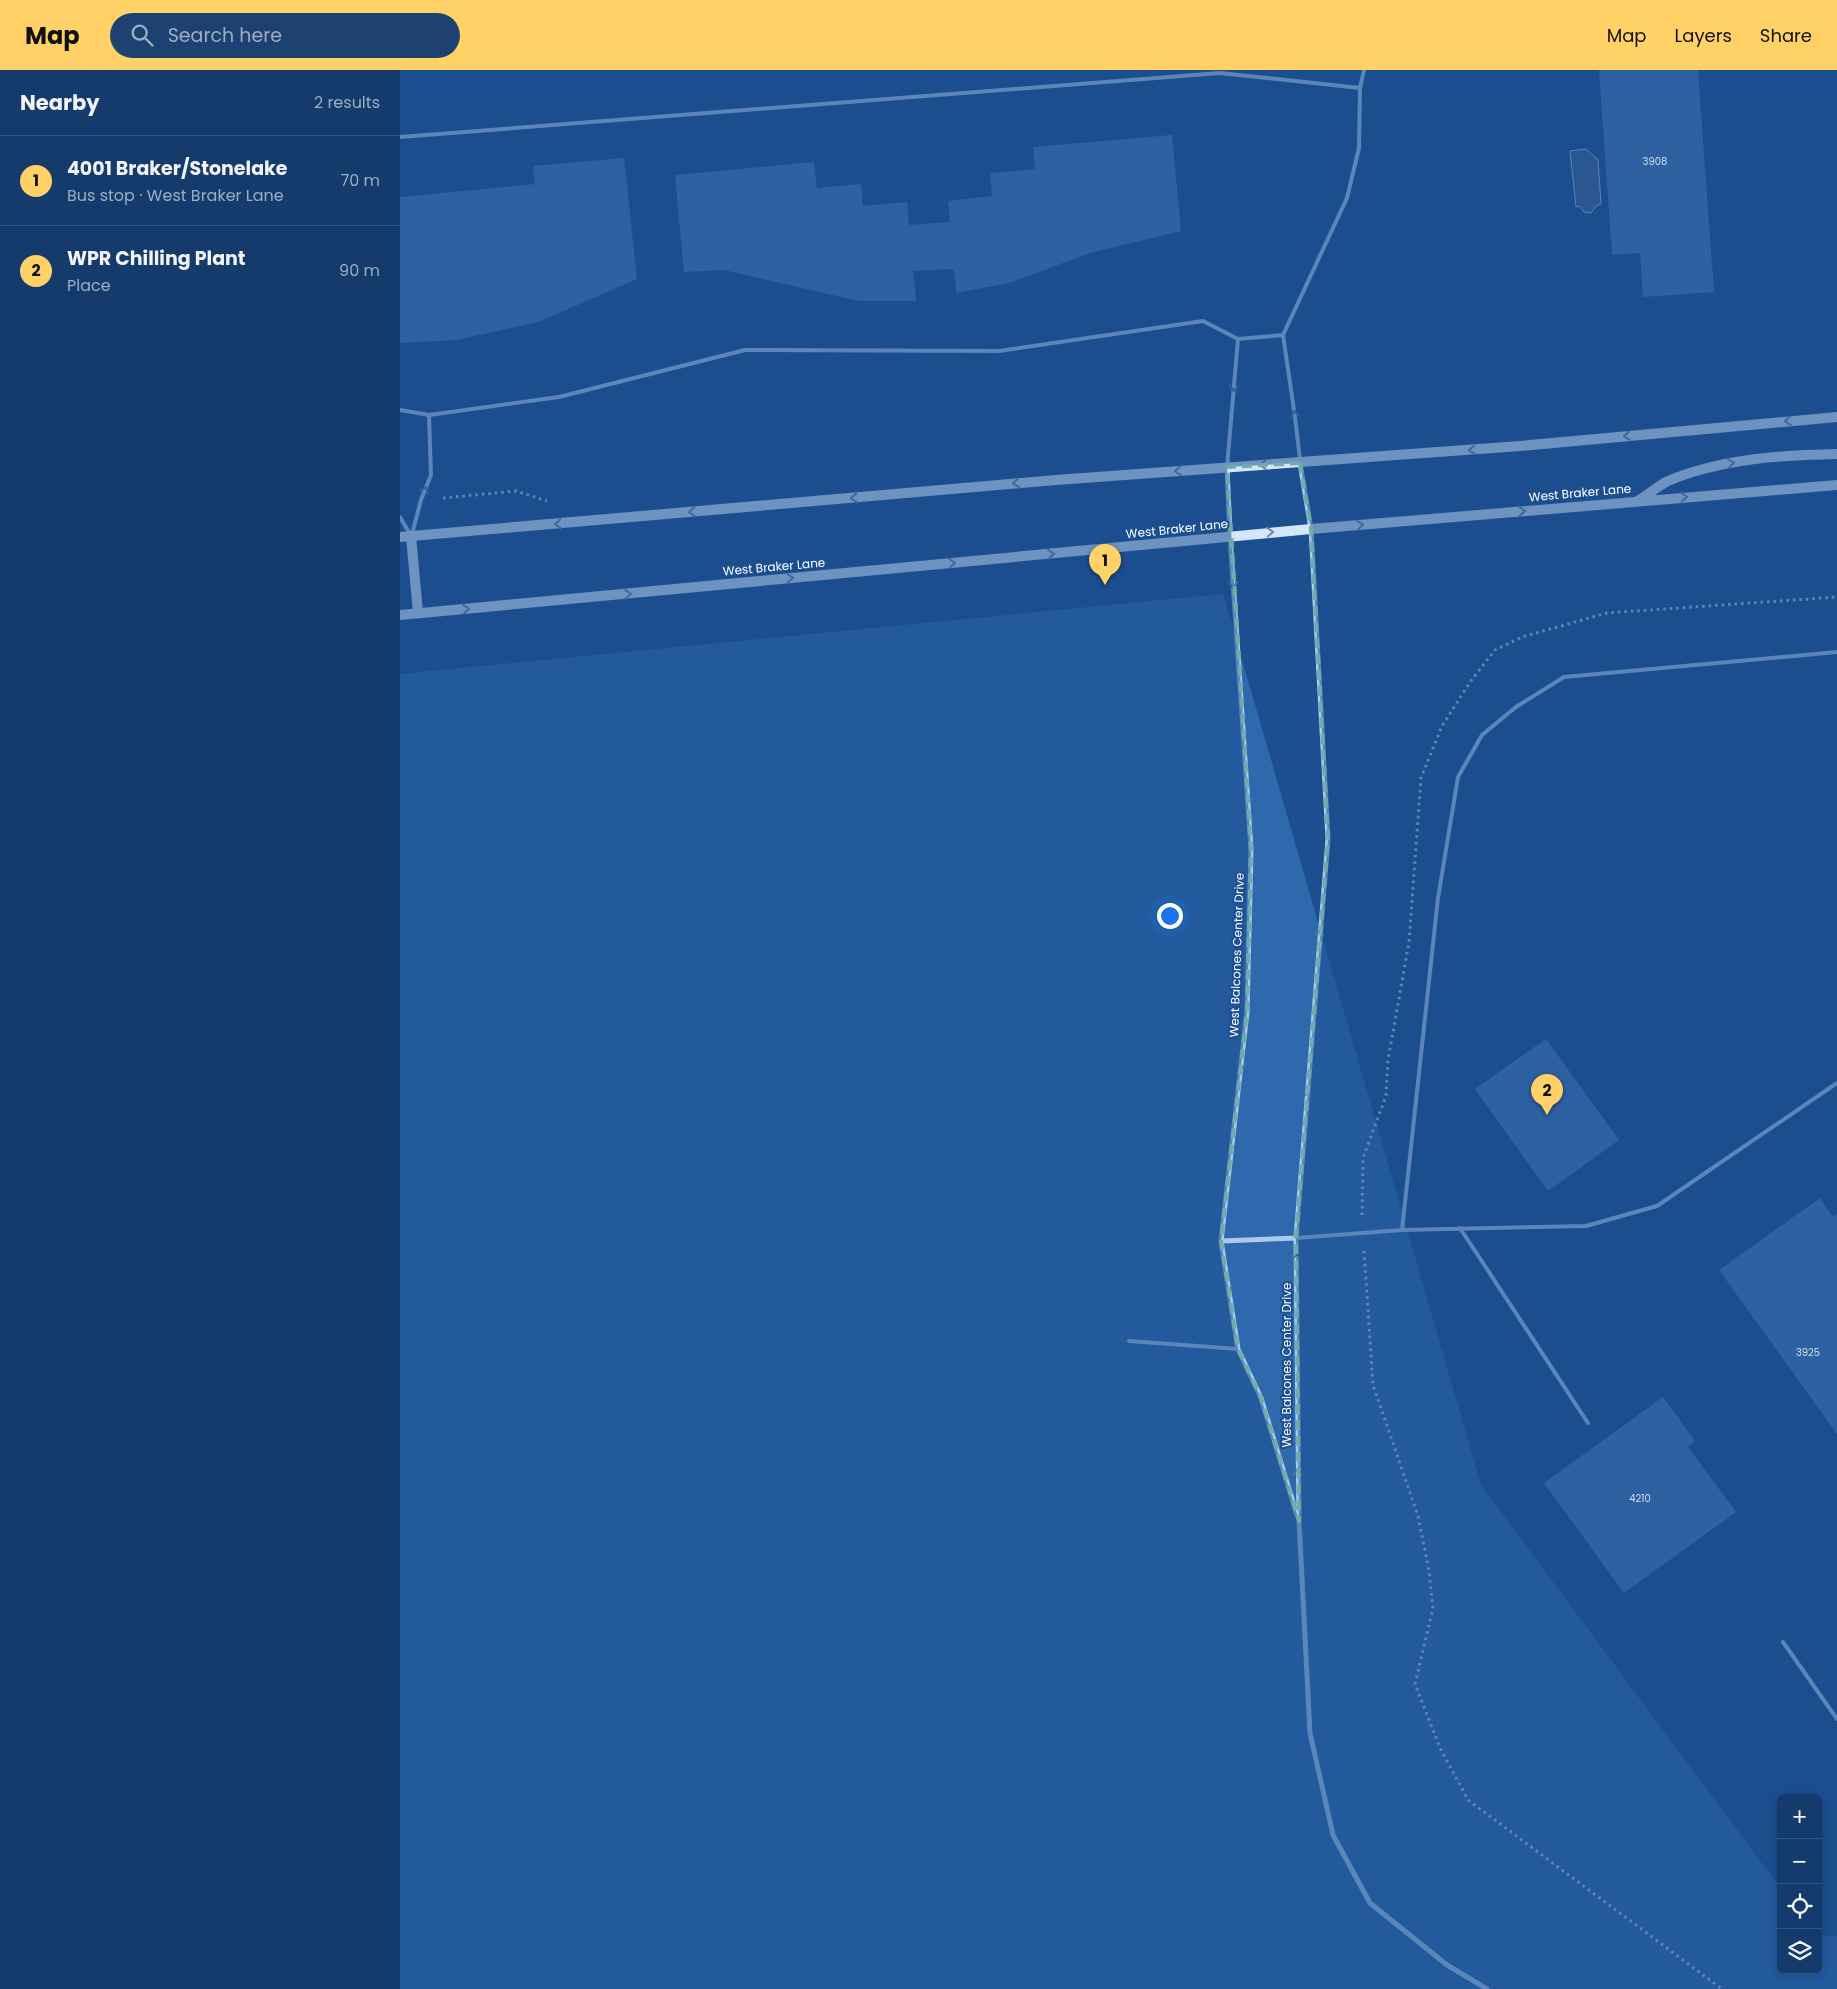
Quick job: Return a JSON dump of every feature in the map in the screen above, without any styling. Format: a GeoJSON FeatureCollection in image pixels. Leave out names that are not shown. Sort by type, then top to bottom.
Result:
{"type":"FeatureCollection","features":[{"type":"Feature","properties":{"kind":"main road"},"geometry":{"type":"LineString","coordinates":[[400,538],[1056,480],[1520,446],[1837,417]]}},
{"type":"Feature","properties":{"kind":"main road"},"geometry":{"type":"LineString","coordinates":[[1639,501],[1667,482],[1727,463],[1806,454],[1837,454]]}},
{"type":"Feature","properties":{"kind":"main road","name":"West Braker Lane"},"geometry":{"type":"LineString","coordinates":[[400,615],[1230,536],[1837,485]]}},
{"type":"Feature","properties":{"kind":"main road"},"geometry":{"type":"LineString","coordinates":[[412,536],[418,613]]}},
{"type":"Feature","properties":{"kind":"street","name":"West Balcones Center Drive"},"geometry":{"type":"LineString","coordinates":[[1300,463],[1311,529],[1328,839],[1296,1238],[1299,1521],[1310,1733],[1332,1835],[1370,1903],[1447,1965],[1488,1989]]}},
{"type":"Feature","properties":{"kind":"street","name":"West Balcones Center Drive"},"geometry":{"type":"LineString","coordinates":[[1227,467],[1251,849],[1247,1012],[1221,1241],[1238,1349],[1261,1398],[1299,1521]]}},
{"type":"Feature","properties":{"kind":"street"},"geometry":{"type":"LineString","coordinates":[[1221,1241],[1296,1238]]}},
{"type":"Feature","properties":{"kind":"lane"},"geometry":{"type":"LineString","coordinates":[[1300,463],[1283,334],[1347,198],[1359,148],[1360,88],[1364,70]]}},
{"type":"Feature","properties":{"kind":"lane"},"geometry":{"type":"LineString","coordinates":[[400,137],[1220,73],[1360,88]]}},
{"type":"Feature","properties":{"kind":"lane"},"geometry":{"type":"LineString","coordinates":[[400,410],[429,415],[559,397],[745,350],[999,351],[1203,321],[1238,339],[1283,334]]}},
{"type":"Feature","properties":{"kind":"lane"},"geometry":{"type":"LineString","coordinates":[[1227,467],[1238,339]]}},
{"type":"Feature","properties":{"kind":"lane"},"geometry":{"type":"LineString","coordinates":[[412,536],[421,500],[431,475],[429,415]]}},
{"type":"Feature","properties":{"kind":"lane"},"geometry":{"type":"LineString","coordinates":[[400,516],[412,536]]}},
{"type":"Feature","properties":{"kind":"lane"},"geometry":{"type":"LineString","coordinates":[[1402,1230],[1440,889],[1458,777],[1482,736],[1516,707],[1564,677],[1837,652]]}},
{"type":"Feature","properties":{"kind":"lane"},"geometry":{"type":"LineString","coordinates":[[1296,1238],[1402,1230],[1586,1226],[1657,1206],[1837,1083]]}},
{"type":"Feature","properties":{"kind":"lane"},"geometry":{"type":"LineString","coordinates":[[1460,1228],[1588,1423]]}},
{"type":"Feature","properties":{"kind":"lane"},"geometry":{"type":"LineString","coordinates":[[1129,1341],[1238,1349]]}},
{"type":"Feature","properties":{"kind":"lane"},"geometry":{"type":"LineString","coordinates":[[1783,1642],[1837,1720]]}},
{"type":"Feature","properties":{"kind":"path"},"geometry":{"type":"LineString","coordinates":[[456,497],[516,491],[550,502]]}},
{"type":"Feature","properties":{"kind":"highlighted area"},"geometry":{"type":"Polygon","coordinates":[[[1300,463],[1311,529],[1328,839],[1296,1238],[1299,1521],[1261,1398],[1238,1349],[1221,1241],[1247,1012],[1251,849],[1227,467],[1300,463]]]}},
{"type":"Feature","properties":{"kind":"shaded area"},"geometry":{"type":"Polygon","coordinates":[[[1586,149],[1598,160],[1601,204],[1597,205],[1591,213],[1584,212],[1580,206],[1576,207],[1570,151],[1586,149]]]}},
{"type":"Feature","properties":{"kind":"shaded area"},"geometry":{"type":"Polygon","coordinates":[[[1223,594],[1481,1485],[1777,1884],[1777,1974],[1822,1974],[1822,1935],[1837,1936],[1837,1989],[400,1989],[400,674],[1223,594]]]}},
{"type":"Feature","properties":{"kind":"building"},"geometry":{"type":"Polygon","coordinates":[[[1599,70],[1698,70],[1714,292],[1643,297],[1640,253],[1612,255],[1599,70]]]}},
{"type":"Feature","properties":{"kind":"building"},"geometry":{"type":"Polygon","coordinates":[[[1172,135],[1181,231],[1090,253],[1009,283],[956,293],[954,269],[913,271],[916,301],[859,301],[724,270],[684,272],[675,175],[814,162],[817,188],[861,184],[863,206],[907,202],[909,225],[950,222],[948,201],[992,196],[990,173],[1035,169],[1033,147],[1172,135]]]}},
{"type":"Feature","properties":{"kind":"building"},"geometry":{"type":"Polygon","coordinates":[[[624,158],[637,279],[538,322],[456,340],[400,343],[400,197],[535,184],[533,166],[624,158]]]}},
{"type":"Feature","properties":{"kind":"building"},"geometry":{"type":"Polygon","coordinates":[[[1546,1039],[1619,1140],[1548,1191],[1475,1089],[1546,1039]]]}},
{"type":"Feature","properties":{"kind":"building"},"geometry":{"type":"Polygon","coordinates":[[[1820,1198],[1833,1217],[1837,1214],[1837,1434],[1719,1270],[1820,1198]]]}},
{"type":"Feature","properties":{"kind":"building"},"geometry":{"type":"Polygon","coordinates":[[[1663,1397],[1695,1441],[1688,1447],[1736,1512],[1624,1593],[1544,1483],[1663,1397]]]}},
{"type":"Feature","properties":{"kind":"place","name":"4001 Braker/Stonelake"},"geometry":{"type":"Point","coordinates":[1105,585]}},
{"type":"Feature","properties":{"kind":"place","name":"WPR Chilling Plant"},"geometry":{"type":"Point","coordinates":[1547,1115]}}]}
